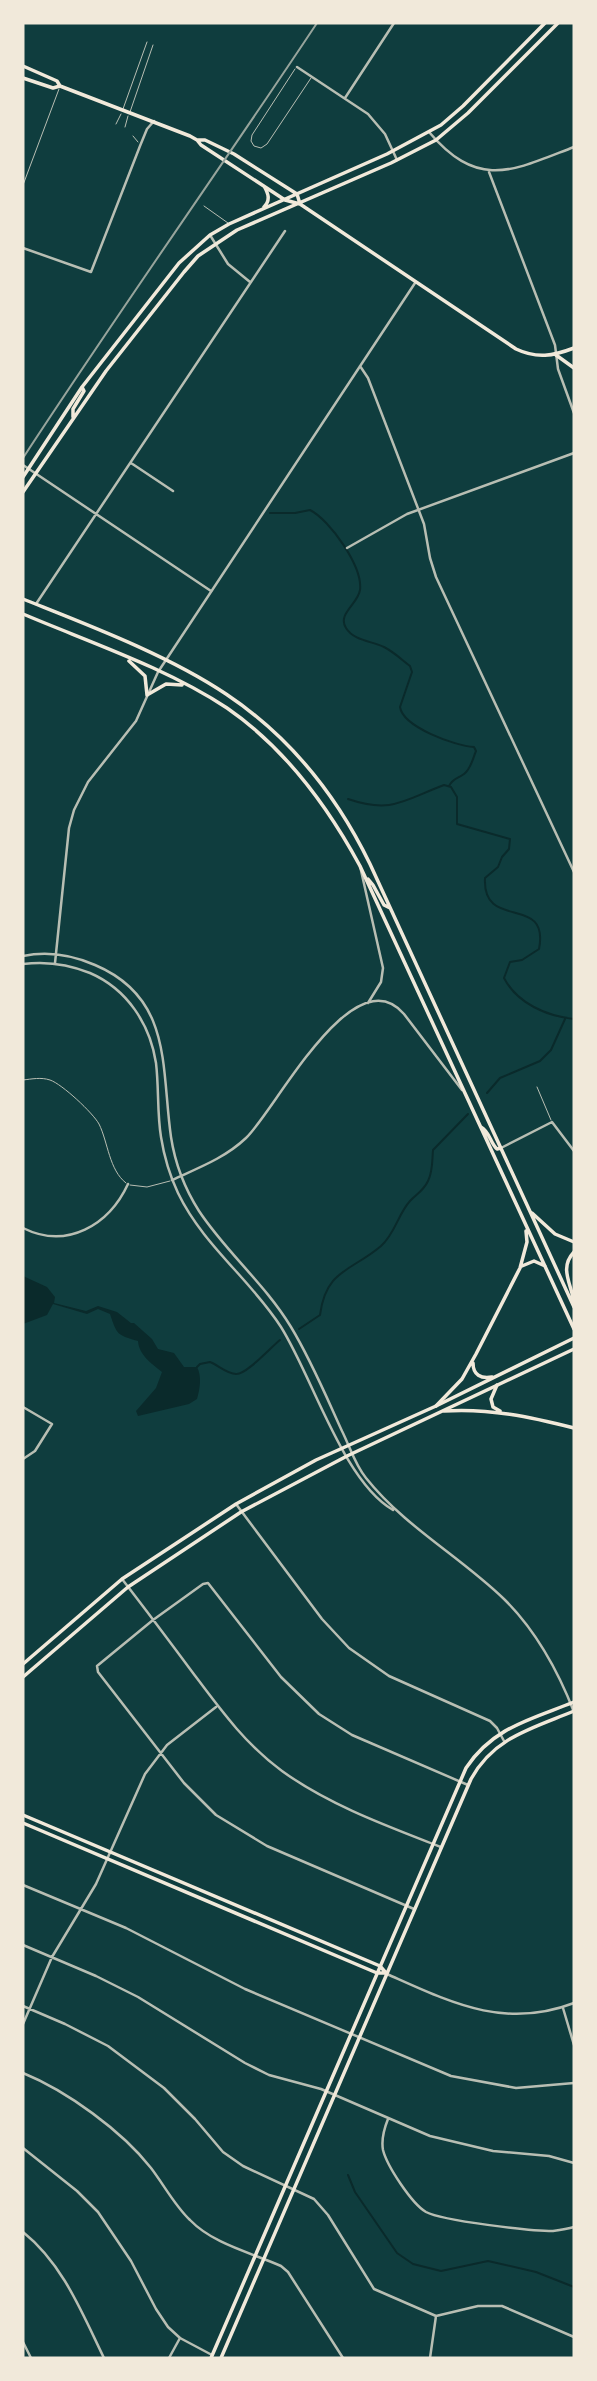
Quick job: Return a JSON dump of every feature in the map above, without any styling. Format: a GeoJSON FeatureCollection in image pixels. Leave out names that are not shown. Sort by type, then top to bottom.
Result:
{"type":"FeatureCollection","features":[{"type":"Feature","properties":{"kind":"main road"},"geometry":{"type":"LineString","coordinates":[[23,477],[109,351],[179,263],[210,235],[429,132],[459,110],[497,69],[547,23],[554,27]]}},
{"type":"Feature","properties":{"kind":"main road"},"geometry":{"type":"LineString","coordinates":[[23,492],[117,357],[190,265],[237,230],[300,204],[436,140],[468,113],[558,23]]}},
{"type":"Feature","properties":{"kind":"main road"},"geometry":{"type":"LineString","coordinates":[[23,66],[57,81],[60,86]]}},
{"type":"Feature","properties":{"kind":"main road"},"geometry":{"type":"LineString","coordinates":[[497,69],[504,77]]}},
{"type":"Feature","properties":{"kind":"main road"},"geometry":{"type":"LineString","coordinates":[[23,78],[53,88],[60,86],[197,140],[205,140],[234,154],[297,194],[300,204]]}},
{"type":"Feature","properties":{"kind":"main road"},"geometry":{"type":"LineString","coordinates":[[197,140],[285,200],[300,204],[516,349],[536,356],[556,355],[574,348]]}},
{"type":"Feature","properties":{"kind":"main road"},"geometry":{"type":"LineString","coordinates":[[259,211],[268,201],[262,184]]}},
{"type":"Feature","properties":{"kind":"main road"},"geometry":{"type":"LineString","coordinates":[[155,293],[163,299]]}},
{"type":"Feature","properties":{"kind":"main road"},"geometry":{"type":"LineString","coordinates":[[109,351],[117,357]]}},
{"type":"Feature","properties":{"kind":"main road"},"geometry":{"type":"LineString","coordinates":[[556,355],[574,368]]}},
{"type":"Feature","properties":{"kind":"main road"},"geometry":{"type":"LineString","coordinates":[[73,419],[73,409],[83,392],[82,387]]}},
{"type":"Feature","properties":{"kind":"main road"},"geometry":{"type":"LineString","coordinates":[[23,599],[166,660],[212,685],[244,708],[294,752],[328,793],[364,851],[574,1305]]}},
{"type":"Feature","properties":{"kind":"main road"},"geometry":{"type":"LineString","coordinates":[[23,614],[158,672],[237,716],[275,747],[309,786],[334,821],[360,866],[574,1329]]}},
{"type":"Feature","properties":{"kind":"main road"},"geometry":{"type":"LineString","coordinates":[[122,656],[141,670],[147,695],[166,684],[184,685]]}},
{"type":"Feature","properties":{"kind":"main road"},"geometry":{"type":"LineString","coordinates":[[237,716],[244,708]]}},
{"type":"Feature","properties":{"kind":"main road"},"geometry":{"type":"LineString","coordinates":[[364,875],[384,905],[391,908]]}},
{"type":"Feature","properties":{"kind":"main road"},"geometry":{"type":"LineString","coordinates":[[481,1127],[486,1130],[494,1146],[501,1148]]}},
{"type":"Feature","properties":{"kind":"main road"},"geometry":{"type":"LineString","coordinates":[[531,1212],[555,1234],[574,1242]]}},
{"type":"Feature","properties":{"kind":"main road"},"geometry":{"type":"LineString","coordinates":[[436,1406],[462,1380],[520,1268],[527,1242],[526,1226]]}},
{"type":"Feature","properties":{"kind":"main road"},"geometry":{"type":"LineString","coordinates":[[574,1252],[565,1270],[574,1305]]}},
{"type":"Feature","properties":{"kind":"main road"},"geometry":{"type":"LineString","coordinates":[[520,1268],[530,1261],[545,1266]]}},
{"type":"Feature","properties":{"kind":"main road"},"geometry":{"type":"LineString","coordinates":[[23,1664],[122,1579],[236,1504],[316,1460],[436,1406],[574,1338]]}},
{"type":"Feature","properties":{"kind":"main road"},"geometry":{"type":"LineString","coordinates":[[23,1677],[128,1587],[241,1512],[347,1456],[574,1349]]}},
{"type":"Feature","properties":{"kind":"main road"},"geometry":{"type":"LineString","coordinates":[[476,1354],[473,1363],[475,1372],[482,1377],[492,1377]]}},
{"type":"Feature","properties":{"kind":"main road"},"geometry":{"type":"LineString","coordinates":[[497,1385],[492,1402],[501,1412]]}},
{"type":"Feature","properties":{"kind":"main road"},"geometry":{"type":"LineString","coordinates":[[444,1411],[477,1409],[574,1427]]}},
{"type":"Feature","properties":{"kind":"main road"},"geometry":{"type":"LineString","coordinates":[[410,1418],[415,1425]]}},
{"type":"Feature","properties":{"kind":"main road"},"geometry":{"type":"LineString","coordinates":[[27,1660],[33,1667]]}},
{"type":"Feature","properties":{"kind":"main road"},"geometry":{"type":"LineString","coordinates":[[573,1703],[500,1733],[476,1754],[460,1781],[212,2357],[221,2358],[468,1785],[483,1760],[504,1741],[574,1711]]}},
{"type":"Feature","properties":{"kind":"main road"},"geometry":{"type":"LineString","coordinates":[[476,1754],[483,1760]]}},
{"type":"Feature","properties":{"kind":"main road"},"geometry":{"type":"LineString","coordinates":[[23,1815],[380,1966],[386,1973]]}},
{"type":"Feature","properties":{"kind":"main road"},"geometry":{"type":"LineString","coordinates":[[23,1823],[377,1973],[386,1973]]}},
{"type":"Feature","properties":{"kind":"main road"},"geometry":{"type":"LineString","coordinates":[[39,1830],[42,1823]]}},
{"type":"Feature","properties":{"kind":"main road"},"geometry":{"type":"LineString","coordinates":[[250,1920],[253,1912]]}},
{"type":"Feature","properties":{"kind":"street"},"geometry":{"type":"LineString","coordinates":[[345,98],[394,23]]}},
{"type":"Feature","properties":{"kind":"street"},"geometry":{"type":"LineString","coordinates":[[297,66],[374,121],[397,160]]}},
{"type":"Feature","properties":{"kind":"street"},"geometry":{"type":"LineString","coordinates":[[23,248],[91,272],[147,129],[154,121]]}},
{"type":"Feature","properties":{"kind":"street"},"geometry":{"type":"LineString","coordinates":[[429,132],[461,159],[489,172],[521,167],[574,146]]}},
{"type":"Feature","properties":{"kind":"street"},"geometry":{"type":"LineString","coordinates":[[489,172],[545,316],[558,369],[574,412]]}},
{"type":"Feature","properties":{"kind":"street"},"geometry":{"type":"LineString","coordinates":[[36,604],[285,231]]}},
{"type":"Feature","properties":{"kind":"street"},"geometry":{"type":"LineString","coordinates":[[210,235],[229,264],[250,282]]}},
{"type":"Feature","properties":{"kind":"street"},"geometry":{"type":"LineString","coordinates":[[55,963],[67,841],[74,810],[88,782],[136,721],[158,672],[415,283]]}},
{"type":"Feature","properties":{"kind":"street"},"geometry":{"type":"LineString","coordinates":[[360,366],[368,378],[419,510],[436,577],[574,872]]}},
{"type":"Feature","properties":{"kind":"street"},"geometry":{"type":"LineString","coordinates":[[347,548],[387,524],[419,510],[574,453]]}},
{"type":"Feature","properties":{"kind":"street"},"geometry":{"type":"LineString","coordinates":[[131,463],[173,491]]}},
{"type":"Feature","properties":{"kind":"street"},"geometry":{"type":"LineString","coordinates":[[23,466],[211,591]]}},
{"type":"Feature","properties":{"kind":"street"},"geometry":{"type":"LineString","coordinates":[[360,866],[383,968],[381,982],[368,1003]]}},
{"type":"Feature","properties":{"kind":"street"},"geometry":{"type":"LineString","coordinates":[[23,956],[56,954],[84,961],[110,973],[134,991],[150,1014],[160,1035],[172,1139],[182,1176],[192,1199],[212,1229],[282,1312],[314,1370],[364,1476],[399,1514]]}},
{"type":"Feature","properties":{"kind":"street"},"geometry":{"type":"LineString","coordinates":[[23,964],[55,963],[86,972],[111,984],[127,999],[141,1018],[156,1064],[161,1138],[172,1180],[189,1214],[208,1241],[274,1318],[306,1373],[347,1456],[368,1490],[506,1601],[537,1639],[573,1703],[574,1711]]}},
{"type":"Feature","properties":{"kind":"street"},"geometry":{"type":"LineString","coordinates":[[172,1180],[217,1159],[247,1138],[321,1038],[350,1012],[368,1003],[386,1001],[399,1008],[467,1096]]}},
{"type":"Feature","properties":{"kind":"street"},"geometry":{"type":"LineString","coordinates":[[501,1148],[552,1122],[574,1152]]}},
{"type":"Feature","properties":{"kind":"street"},"geometry":{"type":"LineString","coordinates":[[23,1228],[32,1233],[51,1236],[84,1230],[108,1214],[118,1203],[128,1184]]}},
{"type":"Feature","properties":{"kind":"street"},"geometry":{"type":"LineString","coordinates":[[274,1318],[282,1312]]}},
{"type":"Feature","properties":{"kind":"street"},"geometry":{"type":"LineString","coordinates":[[306,1373],[314,1370]]}},
{"type":"Feature","properties":{"kind":"street"},"geometry":{"type":"LineString","coordinates":[[23,1407],[52,1424],[35,1451],[23,1459]]}},
{"type":"Feature","properties":{"kind":"street"},"geometry":{"type":"LineString","coordinates":[[236,1504],[322,1619],[349,1648],[389,1676],[490,1721],[504,1741]]}},
{"type":"Feature","properties":{"kind":"street"},"geometry":{"type":"LineString","coordinates":[[122,1579],[217,1706],[251,1745],[302,1784],[345,1807],[441,1847]]}},
{"type":"Feature","properties":{"kind":"street"},"geometry":{"type":"LineString","coordinates":[[414,1909],[267,1846],[231,1826],[193,1794],[97,1666],[153,1620],[208,1583],[281,1677],[318,1714],[352,1735],[468,1785]]}},
{"type":"Feature","properties":{"kind":"street"},"geometry":{"type":"LineString","coordinates":[[23,2024],[51,1957],[81,1909],[107,1859],[138,1788],[160,1752],[217,1706]]}},
{"type":"Feature","properties":{"kind":"street"},"geometry":{"type":"LineString","coordinates":[[23,1885],[160,1944],[233,1983],[435,2070],[468,2081],[516,2088],[574,2083]]}},
{"type":"Feature","properties":{"kind":"street"},"geometry":{"type":"LineString","coordinates":[[23,1945],[138,1997],[269,2075],[326,2091],[388,2119],[449,2141],[493,2151],[549,2156],[574,2162]]}},
{"type":"Feature","properties":{"kind":"street"},"geometry":{"type":"LineString","coordinates":[[386,1973],[460,2005],[489,2013],[526,2014],[563,2008],[574,2003]]}},
{"type":"Feature","properties":{"kind":"street"},"geometry":{"type":"LineString","coordinates":[[23,2006],[90,2036],[126,2058],[184,2108],[223,2152],[243,2166],[294,2188],[321,2205],[374,2289],[436,2316],[478,2306],[502,2306],[574,2337]]}},
{"type":"Feature","properties":{"kind":"street"},"geometry":{"type":"LineString","coordinates":[[563,2008],[574,2045]]}},
{"type":"Feature","properties":{"kind":"street"},"geometry":{"type":"LineString","coordinates":[[23,2073],[79,2104],[132,2148],[150,2166],[190,2220],[215,2237],[288,2272],[343,2358]]}},
{"type":"Feature","properties":{"kind":"street"},"geometry":{"type":"LineString","coordinates":[[388,2119],[382,2139],[386,2159],[422,2210],[444,2218],[544,2230],[574,2227]]}},
{"type":"Feature","properties":{"kind":"street"},"geometry":{"type":"LineString","coordinates":[[23,2148],[56,2173],[98,2212],[131,2261],[168,2327],[180,2338],[212,2357]]}},
{"type":"Feature","properties":{"kind":"street"},"geometry":{"type":"LineString","coordinates":[[23,2232],[46,2255],[70,2288],[104,2358]]}},
{"type":"Feature","properties":{"kind":"street"},"geometry":{"type":"LineString","coordinates":[[430,2358],[436,2316]]}},
{"type":"Feature","properties":{"kind":"street"},"geometry":{"type":"LineString","coordinates":[[169,2358],[180,2338]]}},
{"type":"Feature","properties":{"kind":"street"},"geometry":{"type":"LineString","coordinates":[[23,2342],[31,2358]]}},
{"type":"Feature","properties":{"kind":"street"},"geometry":{"type":"LineString","coordinates":[[221,2358],[228,2358]]}},
{"type":"Feature","properties":{"kind":"lane"},"geometry":{"type":"LineString","coordinates":[[116,124],[147,42]]}},
{"type":"Feature","properties":{"kind":"lane"},"geometry":{"type":"LineString","coordinates":[[125,127],[153,45]]}},
{"type":"Feature","properties":{"kind":"lane"},"geometry":{"type":"LineString","coordinates":[[297,66],[252,135],[254,146],[261,148],[267,144],[312,76]]}},
{"type":"Feature","properties":{"kind":"lane"},"geometry":{"type":"LineString","coordinates":[[23,185],[60,86]]}},
{"type":"Feature","properties":{"kind":"lane"},"geometry":{"type":"LineString","coordinates":[[133,136],[140,146]]}},
{"type":"Feature","properties":{"kind":"lane"},"geometry":{"type":"LineString","coordinates":[[204,206],[229,224]]}},
{"type":"Feature","properties":{"kind":"lane"},"geometry":{"type":"LineString","coordinates":[[23,1080],[44,1079],[55,1082],[94,1116],[115,1170],[128,1184],[147,1187],[172,1180]]}},
{"type":"Feature","properties":{"kind":"lane"},"geometry":{"type":"LineString","coordinates":[[537,1087],[552,1122]]}},
{"type":"Feature","properties":{"kind":"water"},"geometry":{"type":"Polygon","coordinates":[[[23,1276],[47,1287],[55,1297],[54,1303],[86,1311],[98,1306],[117,1312],[152,1339],[158,1349],[174,1353],[184,1367],[197,1367],[200,1383],[197,1399],[189,1404],[138,1416],[136,1411],[156,1388],[162,1372],[143,1355],[138,1341],[119,1333],[110,1314],[98,1309],[87,1314],[53,1304],[47,1315],[23,1324],[23,1276]]]}},
{"type":"Feature","properties":{"kind":"waterway"},"geometry":{"type":"LineString","coordinates":[[270,513],[310,510],[327,523],[344,545],[360,580],[358,595],[344,618],[346,628],[358,638],[388,649],[410,666],[412,672],[400,707],[410,722],[431,734],[474,747],[476,751],[468,769],[449,786]]}},
{"type":"Feature","properties":{"kind":"waterway"},"geometry":{"type":"LineString","coordinates":[[348,799],[387,805],[408,800],[444,785],[451,787],[457,797],[457,824],[510,839],[509,849],[498,867],[485,878],[487,894],[494,904],[535,922],[540,932],[539,949],[522,960],[510,962],[504,978],[516,995],[533,1007],[574,1019]]}},
{"type":"Feature","properties":{"kind":"waterway"},"geometry":{"type":"LineString","coordinates":[[487,1093],[500,1078],[540,1061],[551,1050],[565,1019]]}},
{"type":"Feature","properties":{"kind":"waterway"},"geometry":{"type":"LineString","coordinates":[[299,1329],[320,1315],[323,1300],[334,1280],[386,1241],[406,1206],[430,1177],[433,1150],[468,1114]]}},
{"type":"Feature","properties":{"kind":"waterway"},"geometry":{"type":"LineString","coordinates":[[197,1367],[210,1362],[229,1373],[240,1373],[252,1366],[280,1340]]}},
{"type":"Feature","properties":{"kind":"waterway"},"geometry":{"type":"LineString","coordinates":[[348,2175],[355,2192],[397,2253],[413,2264],[441,2271],[488,2261],[536,2272],[574,2287]]}},
{"type":"Feature","properties":{"kind":"tram line"},"geometry":{"type":"LineString","coordinates":[[23,458],[317,23]]}}]}
